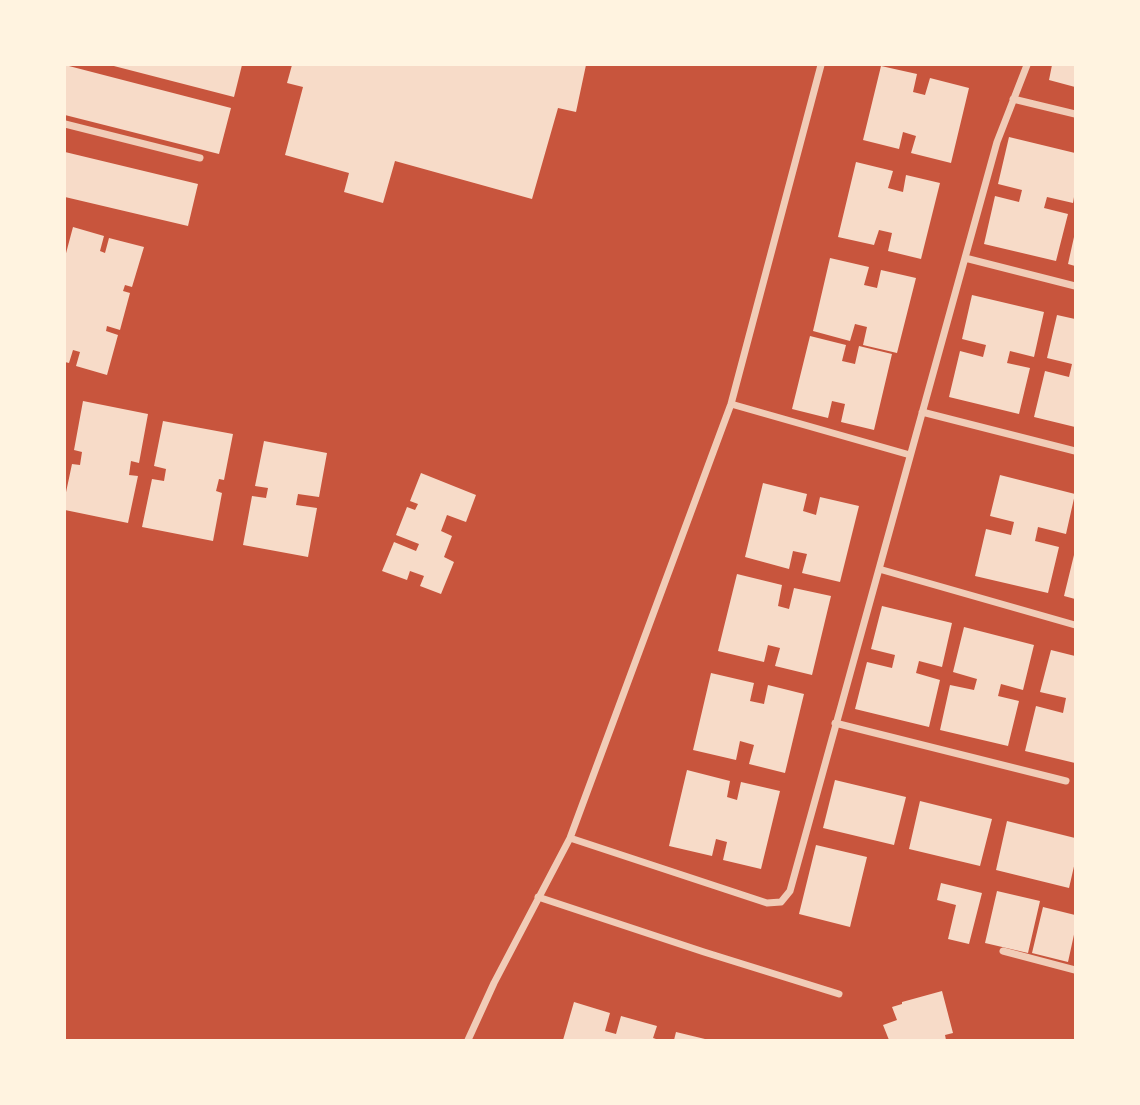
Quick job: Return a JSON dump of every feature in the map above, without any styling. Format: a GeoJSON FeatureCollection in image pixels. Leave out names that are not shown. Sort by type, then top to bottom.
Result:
{"type":"FeatureCollection","features":[{"type":"Feature","properties":{"kind":"street"},"geometry":{"type":"LineString","coordinates":[[468,1040],[494,983],[570,838],[731,404],[821,65]]}},
{"type":"Feature","properties":{"kind":"street"},"geometry":{"type":"LineString","coordinates":[[570,838],[766,903],[781,902],[790,891],[997,142],[1027,65]]}},
{"type":"Feature","properties":{"kind":"street"},"geometry":{"type":"LineString","coordinates":[[1013,99],[1075,114]]}},
{"type":"Feature","properties":{"kind":"street"},"geometry":{"type":"LineString","coordinates":[[65,124],[200,158]]}},
{"type":"Feature","properties":{"kind":"street"},"geometry":{"type":"LineString","coordinates":[[965,258],[1075,286]]}},
{"type":"Feature","properties":{"kind":"street"},"geometry":{"type":"LineString","coordinates":[[731,404],[910,454]]}},
{"type":"Feature","properties":{"kind":"street"},"geometry":{"type":"LineString","coordinates":[[922,412],[1075,451]]}},
{"type":"Feature","properties":{"kind":"street"},"geometry":{"type":"LineString","coordinates":[[879,569],[1075,625]]}},
{"type":"Feature","properties":{"kind":"street"},"geometry":{"type":"LineString","coordinates":[[835,723],[1066,781]]}},
{"type":"Feature","properties":{"kind":"street"},"geometry":{"type":"LineString","coordinates":[[538,897],[839,995]]}},
{"type":"Feature","properties":{"kind":"street"},"geometry":{"type":"LineString","coordinates":[[1003,951],[1075,970]]}},
{"type":"Feature","properties":{"kind":"building"},"geometry":{"type":"Polygon","coordinates":[[[65,65],[231,108],[219,154],[65,115],[65,65]]]}},
{"type":"Feature","properties":{"kind":"building"},"geometry":{"type":"Polygon","coordinates":[[[110,65],[242,65],[234,97],[110,65]]]}},
{"type":"Feature","properties":{"kind":"building"},"geometry":{"type":"Polygon","coordinates":[[[292,65],[586,65],[576,112],[558,108],[532,199],[395,161],[383,203],[344,192],[349,173],[285,155],[303,87],[287,83],[292,65]]]}},
{"type":"Feature","properties":{"kind":"building"},"geometry":{"type":"Polygon","coordinates":[[[1052,65],[1075,65],[1075,87],[1049,80],[1052,65]]]}},
{"type":"Feature","properties":{"kind":"building"},"geometry":{"type":"Polygon","coordinates":[[[881,66],[917,74],[913,92],[925,95],[930,78],[969,88],[951,163],[911,153],[916,136],[903,132],[899,149],[863,140],[881,66]]]}},
{"type":"Feature","properties":{"kind":"building"},"geometry":{"type":"Polygon","coordinates":[[[1009,137],[1075,153],[1073,203],[1047,197],[1044,208],[1068,214],[1056,261],[984,244],[995,196],[1019,202],[1022,190],[998,184],[1009,137]]]}},
{"type":"Feature","properties":{"kind":"building"},"geometry":{"type":"Polygon","coordinates":[[[65,152],[198,184],[188,226],[65,197],[65,152]]]}},
{"type":"Feature","properties":{"kind":"building"},"geometry":{"type":"Polygon","coordinates":[[[856,162],[893,171],[888,188],[903,192],[906,175],[940,183],[921,259],[888,251],[892,233],[879,230],[874,245],[838,237],[856,162]]]}},
{"type":"Feature","properties":{"kind":"building"},"geometry":{"type":"Polygon","coordinates":[[[73,227],[104,236],[100,251],[105,253],[109,238],[144,247],[132,287],[125,285],[123,291],[130,293],[120,330],[107,326],[106,331],[118,335],[107,375],[76,366],[80,352],[73,350],[69,363],[65,362],[65,257],[73,227]]]}},
{"type":"Feature","properties":{"kind":"building"},"geometry":{"type":"Polygon","coordinates":[[[1075,238],[1075,266],[1068,264],[1075,238]]]}},
{"type":"Feature","properties":{"kind":"building"},"geometry":{"type":"Polygon","coordinates":[[[830,258],[869,267],[864,285],[877,288],[881,270],[916,278],[897,353],[863,345],[867,327],[855,324],[850,341],[813,331],[830,258]]]}},
{"type":"Feature","properties":{"kind":"building"},"geometry":{"type":"Polygon","coordinates":[[[972,295],[1044,312],[1034,357],[1010,351],[1007,363],[1030,368],[1019,414],[949,397],[960,351],[983,357],[986,345],[962,339],[972,295]]]}},
{"type":"Feature","properties":{"kind":"building"},"geometry":{"type":"Polygon","coordinates":[[[1057,315],[1075,319],[1075,427],[1034,417],[1045,371],[1069,377],[1072,364],[1047,358],[1057,315]]]}},
{"type":"Feature","properties":{"kind":"building"},"geometry":{"type":"Polygon","coordinates":[[[810,336],[846,345],[842,361],[855,364],[859,346],[892,354],[874,430],[841,422],[845,404],[832,401],[828,418],[792,409],[810,336]]]}},
{"type":"Feature","properties":{"kind":"building"},"geometry":{"type":"Polygon","coordinates":[[[83,401],[148,414],[139,463],[131,461],[129,475],[138,476],[128,523],[65,510],[72,464],[80,465],[82,452],[74,450],[83,401]]]}},
{"type":"Feature","properties":{"kind":"building"},"geometry":{"type":"Polygon","coordinates":[[[163,421],[233,434],[224,480],[219,479],[216,491],[222,493],[213,541],[142,527],[152,479],[164,481],[166,469],[154,466],[163,421]]]}},
{"type":"Feature","properties":{"kind":"building"},"geometry":{"type":"Polygon","coordinates":[[[264,441],[327,453],[319,497],[298,494],[296,505],[317,508],[308,557],[243,545],[252,496],[266,498],[268,488],[255,486],[264,441]]]}},
{"type":"Feature","properties":{"kind":"building"},"geometry":{"type":"Polygon","coordinates":[[[421,473],[476,495],[466,522],[447,515],[441,531],[452,536],[444,557],[454,562],[441,594],[420,586],[424,576],[410,571],[407,580],[382,571],[394,542],[416,551],[419,544],[396,535],[407,507],[415,510],[418,504],[410,501],[421,473]]]}},
{"type":"Feature","properties":{"kind":"building"},"geometry":{"type":"Polygon","coordinates":[[[1000,475],[1075,494],[1066,534],[1038,527],[1035,541],[1059,547],[1048,593],[975,576],[986,529],[1011,535],[1014,522],[990,516],[1000,475]]]}},
{"type":"Feature","properties":{"kind":"building"},"geometry":{"type":"Polygon","coordinates":[[[763,483],[807,494],[803,511],[816,515],[820,497],[859,506],[840,582],[802,573],[807,554],[793,551],[789,569],[745,557],[763,483]]]}},
{"type":"Feature","properties":{"kind":"building"},"geometry":{"type":"Polygon","coordinates":[[[1075,555],[1075,599],[1064,596],[1075,555]]]}},
{"type":"Feature","properties":{"kind":"building"},"geometry":{"type":"Polygon","coordinates":[[[737,574],[782,585],[778,606],[789,609],[794,588],[831,596],[812,675],[775,666],[780,648],[768,645],[764,662],[718,651],[737,574]]]}},
{"type":"Feature","properties":{"kind":"building"},"geometry":{"type":"Polygon","coordinates":[[[882,606],[952,623],[942,667],[919,661],[916,673],[940,680],[929,727],[855,709],[867,662],[892,668],[895,655],[871,649],[882,606]]]}},
{"type":"Feature","properties":{"kind":"building"},"geometry":{"type":"Polygon","coordinates":[[[964,627],[1034,645],[1023,690],[1001,684],[998,696],[1019,701],[1008,746],[940,730],[950,685],[974,690],[977,679],[953,672],[964,627]]]}},
{"type":"Feature","properties":{"kind":"building"},"geometry":{"type":"Polygon","coordinates":[[[1051,650],[1075,656],[1075,763],[1025,751],[1036,706],[1063,713],[1066,698],[1040,692],[1051,650]]]}},
{"type":"Feature","properties":{"kind":"building"},"geometry":{"type":"Polygon","coordinates":[[[711,673],[754,683],[750,701],[764,704],[768,685],[804,694],[785,773],[749,764],[754,745],[740,741],[736,760],[693,750],[711,673]]]}},
{"type":"Feature","properties":{"kind":"building"},"geometry":{"type":"Polygon","coordinates":[[[687,770],[730,781],[727,797],[737,800],[741,782],[780,791],[761,869],[723,860],[727,842],[716,839],[712,856],[669,846],[687,770]]]}},
{"type":"Feature","properties":{"kind":"building"},"geometry":{"type":"Polygon","coordinates":[[[835,780],[906,797],[894,845],[823,828],[835,780]]]}},
{"type":"Feature","properties":{"kind":"building"},"geometry":{"type":"Polygon","coordinates":[[[920,801],[992,819],[980,866],[909,849],[920,801]]]}},
{"type":"Feature","properties":{"kind":"building"},"geometry":{"type":"Polygon","coordinates":[[[1007,821],[1075,838],[1075,862],[1069,888],[996,870],[1007,821]]]}},
{"type":"Feature","properties":{"kind":"building"},"geometry":{"type":"Polygon","coordinates":[[[816,845],[867,857],[850,927],[799,914],[816,845]]]}},
{"type":"Feature","properties":{"kind":"building"},"geometry":{"type":"Polygon","coordinates":[[[941,883],[982,893],[969,944],[948,939],[956,905],[937,900],[941,883]]]}},
{"type":"Feature","properties":{"kind":"building"},"geometry":{"type":"Polygon","coordinates":[[[997,891],[1040,901],[1028,953],[985,943],[997,891]]]}},
{"type":"Feature","properties":{"kind":"building"},"geometry":{"type":"Polygon","coordinates":[[[1043,907],[1075,915],[1075,930],[1068,962],[1032,953],[1043,907]]]}},
{"type":"Feature","properties":{"kind":"building"},"geometry":{"type":"Polygon","coordinates":[[[942,991],[953,1033],[945,1035],[946,1040],[889,1040],[883,1025],[897,1020],[892,1007],[942,991]]]}},
{"type":"Feature","properties":{"kind":"building"},"geometry":{"type":"Polygon","coordinates":[[[574,1002],[610,1013],[605,1031],[616,1034],[621,1016],[657,1026],[653,1038],[659,1040],[563,1040],[574,1002]]]}},
{"type":"Feature","properties":{"kind":"building"},"geometry":{"type":"Polygon","coordinates":[[[676,1032],[705,1039],[705,1040],[674,1040],[676,1032]]]}}]}
